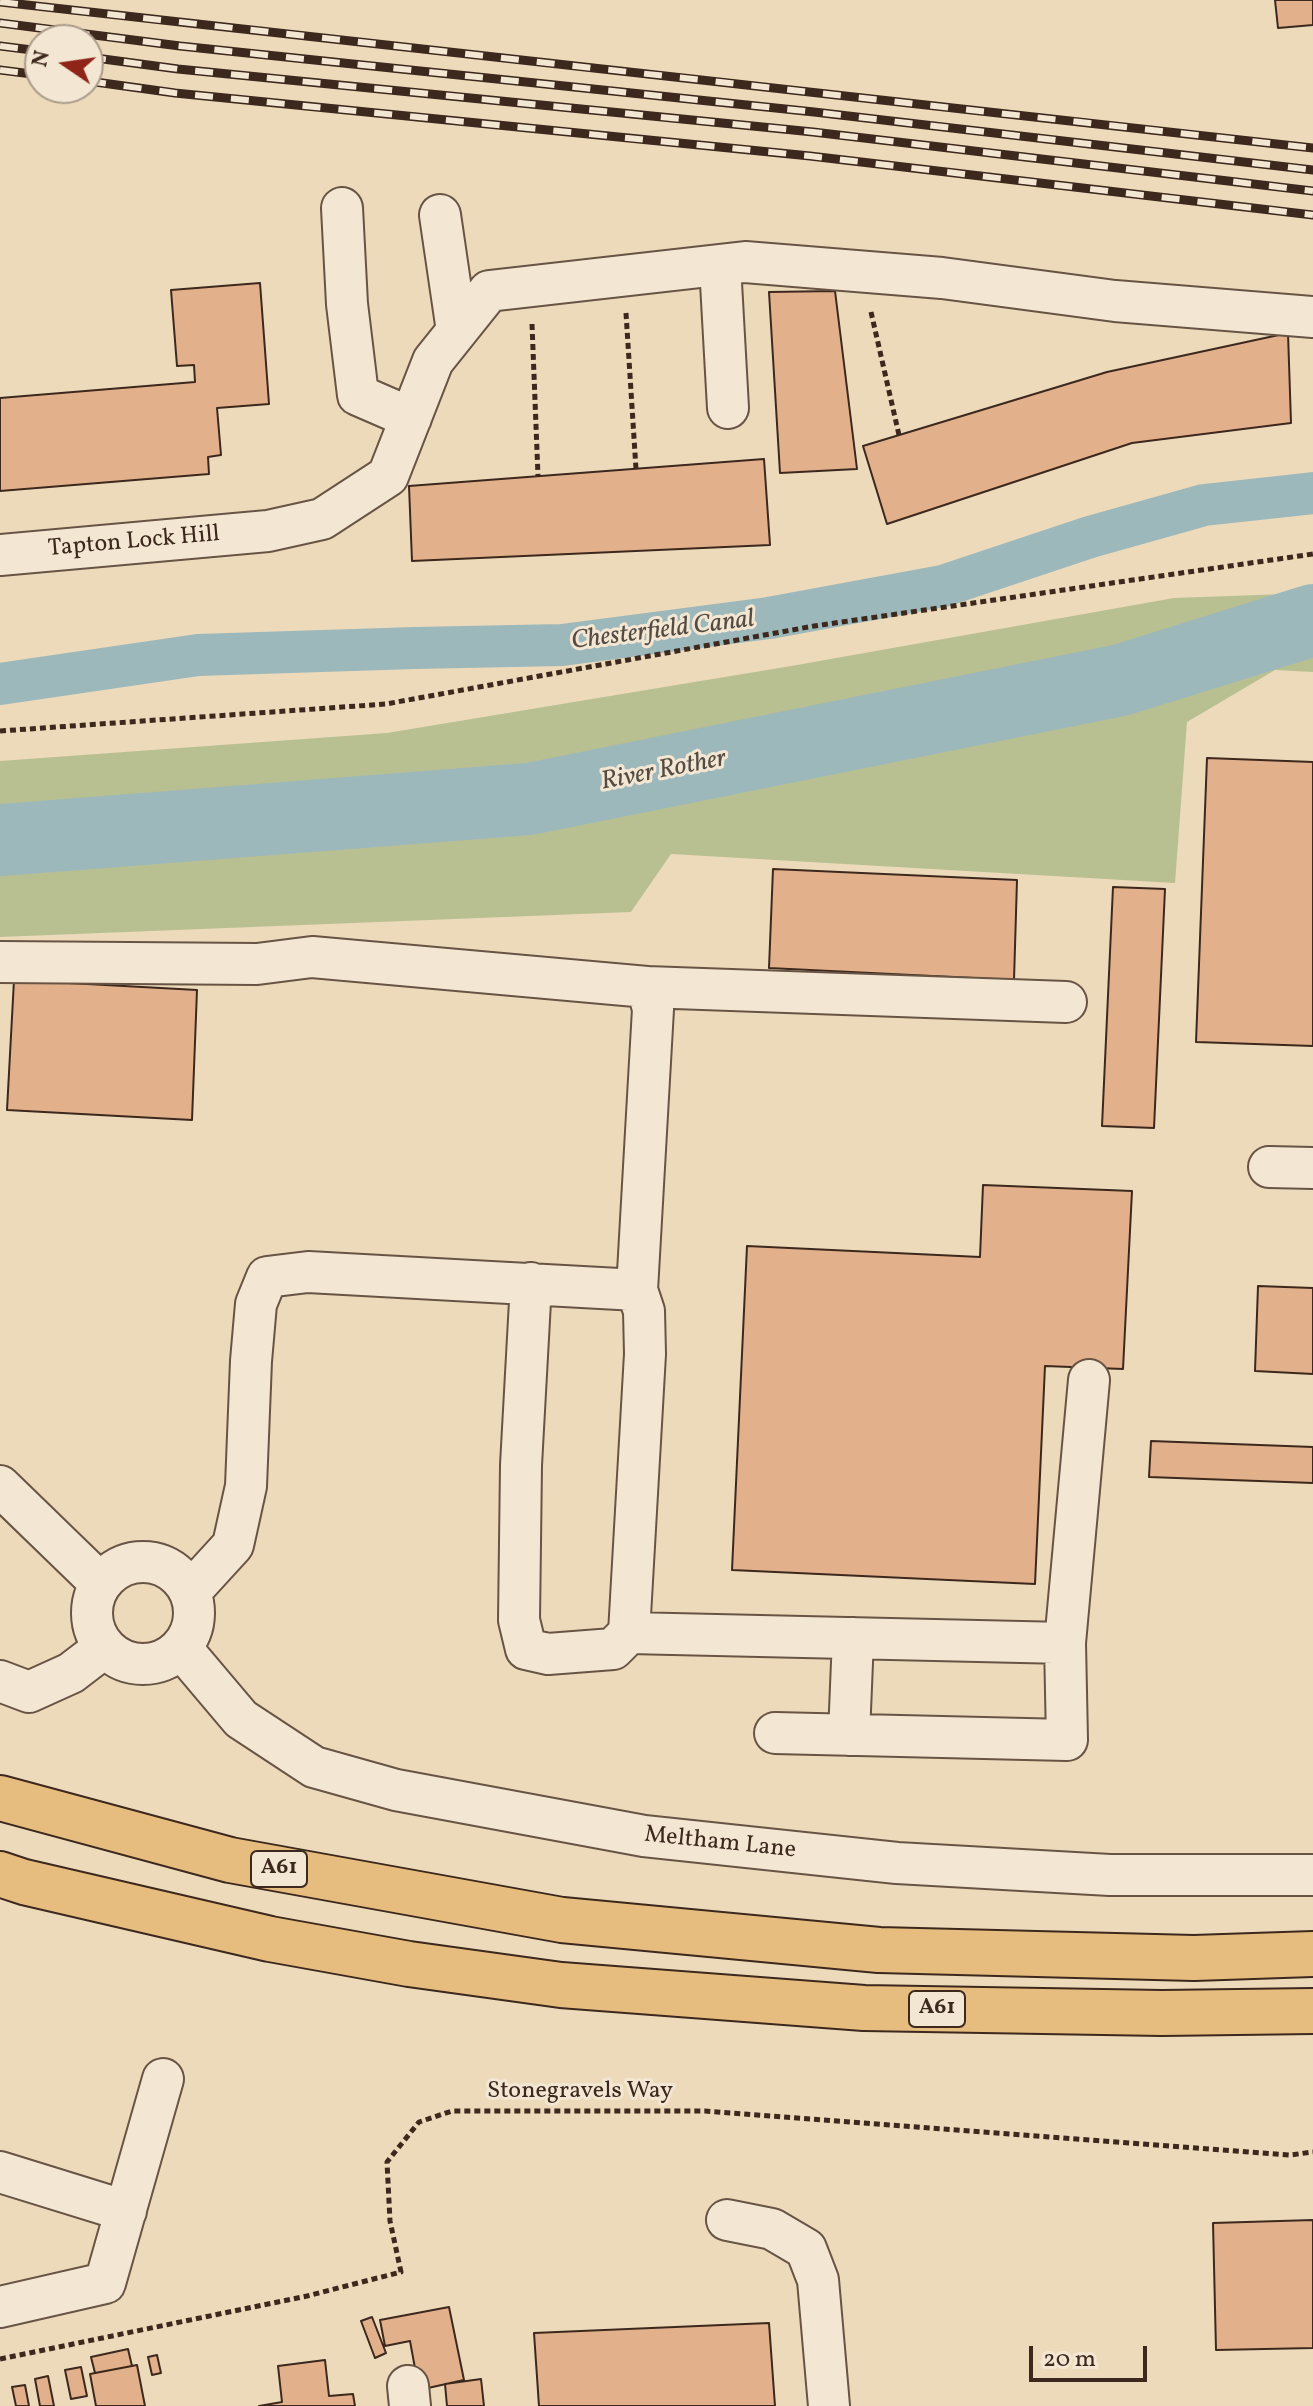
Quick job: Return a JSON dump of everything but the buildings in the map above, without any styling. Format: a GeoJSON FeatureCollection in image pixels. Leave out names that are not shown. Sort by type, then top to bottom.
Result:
{"type":"FeatureCollection","features":[{"type":"Feature","properties":{"kind":"highway","name":"A61"},"geometry":{"type":"LineString","coordinates":[[0,1798],[230,1860],[562,1920],[879,1950],[1194,1958],[1313,1954]]}},
{"type":"Feature","properties":{"kind":"highway","name":"A61"},"geometry":{"type":"LineString","coordinates":[[0,1874],[270,1939],[409,1964],[561,1985],[864,2008],[1162,2013],[1313,2011]]}},
{"type":"Feature","properties":{"kind":"street"},"geometry":{"type":"LineString","coordinates":[[342,208],[347,304],[358,395],[411,418]]}},
{"type":"Feature","properties":{"kind":"street"},"geometry":{"type":"LineString","coordinates":[[440,215],[457,331]]}},
{"type":"Feature","properties":{"kind":"street","name":"Tapton Lock Hill"},"geometry":{"type":"LineString","coordinates":[[0,555],[268,531],[322,519],[388,476],[433,361],[489,291],[745,262],[942,278],[1115,301],[1313,317]]}},
{"type":"Feature","properties":{"kind":"street"},"geometry":{"type":"LineString","coordinates":[[720,265],[728,408]]}},
{"type":"Feature","properties":{"kind":"street"},"geometry":{"type":"LineString","coordinates":[[0,962],[257,964],[312,957],[647,987],[1066,1002]]}},
{"type":"Feature","properties":{"kind":"street"},"geometry":{"type":"LineString","coordinates":[[531,1283],[521,1465],[519,1620],[526,1649],[548,1654],[613,1649],[629,1633],[645,1354],[644,1311],[637,1290],[653,1009],[647,987]]}},
{"type":"Feature","properties":{"kind":"street"},"geometry":{"type":"LineString","coordinates":[[1269,1167],[1313,1168]]}},
{"type":"Feature","properties":{"kind":"street"},"geometry":{"type":"LineString","coordinates":[[190,1592],[233,1545],[246,1486],[254,1317],[267,1277],[308,1272],[637,1290]]}},
{"type":"Feature","properties":{"kind":"street"},"geometry":{"type":"LineString","coordinates":[[775,1733],[1067,1740],[1065,1643],[1089,1380]]}},
{"type":"Feature","properties":{"kind":"street"},"geometry":{"type":"LineString","coordinates":[[0,1486],[101,1584]]}},
{"type":"Feature","properties":{"kind":"street"},"geometry":{"type":"LineString","coordinates":[[156,1564],[170,1570],[190,1592],[194,1606],[189,1635],[181,1648],[168,1658],[151,1664],[118,1658],[105,1647],[96,1633],[94,1600],[101,1584],[125,1566],[156,1564]]}},
{"type":"Feature","properties":{"kind":"street"},"geometry":{"type":"LineString","coordinates":[[629,1633],[1065,1643]]}},
{"type":"Feature","properties":{"kind":"street"},"geometry":{"type":"LineString","coordinates":[[849,1735],[853,1638]]}},
{"type":"Feature","properties":{"kind":"street"},"geometry":{"type":"LineString","coordinates":[[0,1681],[29,1692],[71,1673],[105,1647]]}},
{"type":"Feature","properties":{"kind":"street","name":"Meltham Lane"},"geometry":{"type":"LineString","coordinates":[[181,1648],[241,1719],[314,1767],[396,1790],[644,1836],[897,1863],[1110,1875],[1313,1875]]}},
{"type":"Feature","properties":{"kind":"street"},"geometry":{"type":"LineString","coordinates":[[0,2307],[105,2283],[163,2079]]}},
{"type":"Feature","properties":{"kind":"street"},"geometry":{"type":"LineString","coordinates":[[0,2172],[126,2211]]}},
{"type":"Feature","properties":{"kind":"street"},"geometry":{"type":"LineString","coordinates":[[727,2220],[772,2229],[806,2249],[818,2280],[829,2406]]}},
{"type":"Feature","properties":{"kind":"path"},"geometry":{"type":"LineString","coordinates":[[862,272],[899,435]]}},
{"type":"Feature","properties":{"kind":"path"},"geometry":{"type":"LineString","coordinates":[[623,276],[636,469]]}},
{"type":"Feature","properties":{"kind":"path"},"geometry":{"type":"LineString","coordinates":[[530,287],[538,476]]}},
{"type":"Feature","properties":{"kind":"path"},"geometry":{"type":"LineString","coordinates":[[0,731],[386,704],[814,626],[1313,554]]}},
{"type":"Feature","properties":{"kind":"path","name":"Stonegravels Way"},"geometry":{"type":"LineString","coordinates":[[0,2359],[307,2296],[401,2272],[390,2221],[387,2162],[419,2122],[452,2111],[705,2111],[1290,2155],[1313,2152]]}},
{"type":"Feature","properties":{"kind":"green space"},"geometry":{"type":"Polygon","coordinates":[[[1313,593],[1313,672],[1275,670],[1187,722],[1175,883],[671,854],[631,912],[0,937],[0,761],[387,733],[1174,598],[1313,593]]]}},
{"type":"Feature","properties":{"kind":"waterway","name":"Chesterfield Canal"},"geometry":{"type":"LineString","coordinates":[[0,684],[198,655],[562,645],[769,618],[943,586],[1090,537],[1204,505],[1313,493]]}},
{"type":"Feature","properties":{"kind":"waterway","name":"River Rother"},"geometry":{"type":"LineString","coordinates":[[0,840],[529,799],[1121,680],[1313,620]]}},
{"type":"Feature","properties":{"kind":"railway"},"geometry":{"type":"LineString","coordinates":[[0,2],[1313,148]]}},
{"type":"Feature","properties":{"kind":"railway"},"geometry":{"type":"LineString","coordinates":[[0,23],[180,46],[814,112],[1313,170]]}},
{"type":"Feature","properties":{"kind":"railway"},"geometry":{"type":"LineString","coordinates":[[0,46],[24,49]]}},
{"type":"Feature","properties":{"kind":"railway"},"geometry":{"type":"LineString","coordinates":[[104,59],[813,132],[1313,191]]}},
{"type":"Feature","properties":{"kind":"railway"},"geometry":{"type":"LineString","coordinates":[[0,70],[24,73]]}},
{"type":"Feature","properties":{"kind":"railway"},"geometry":{"type":"LineString","coordinates":[[104,83],[175,93],[810,156],[1313,215]]}}]}
